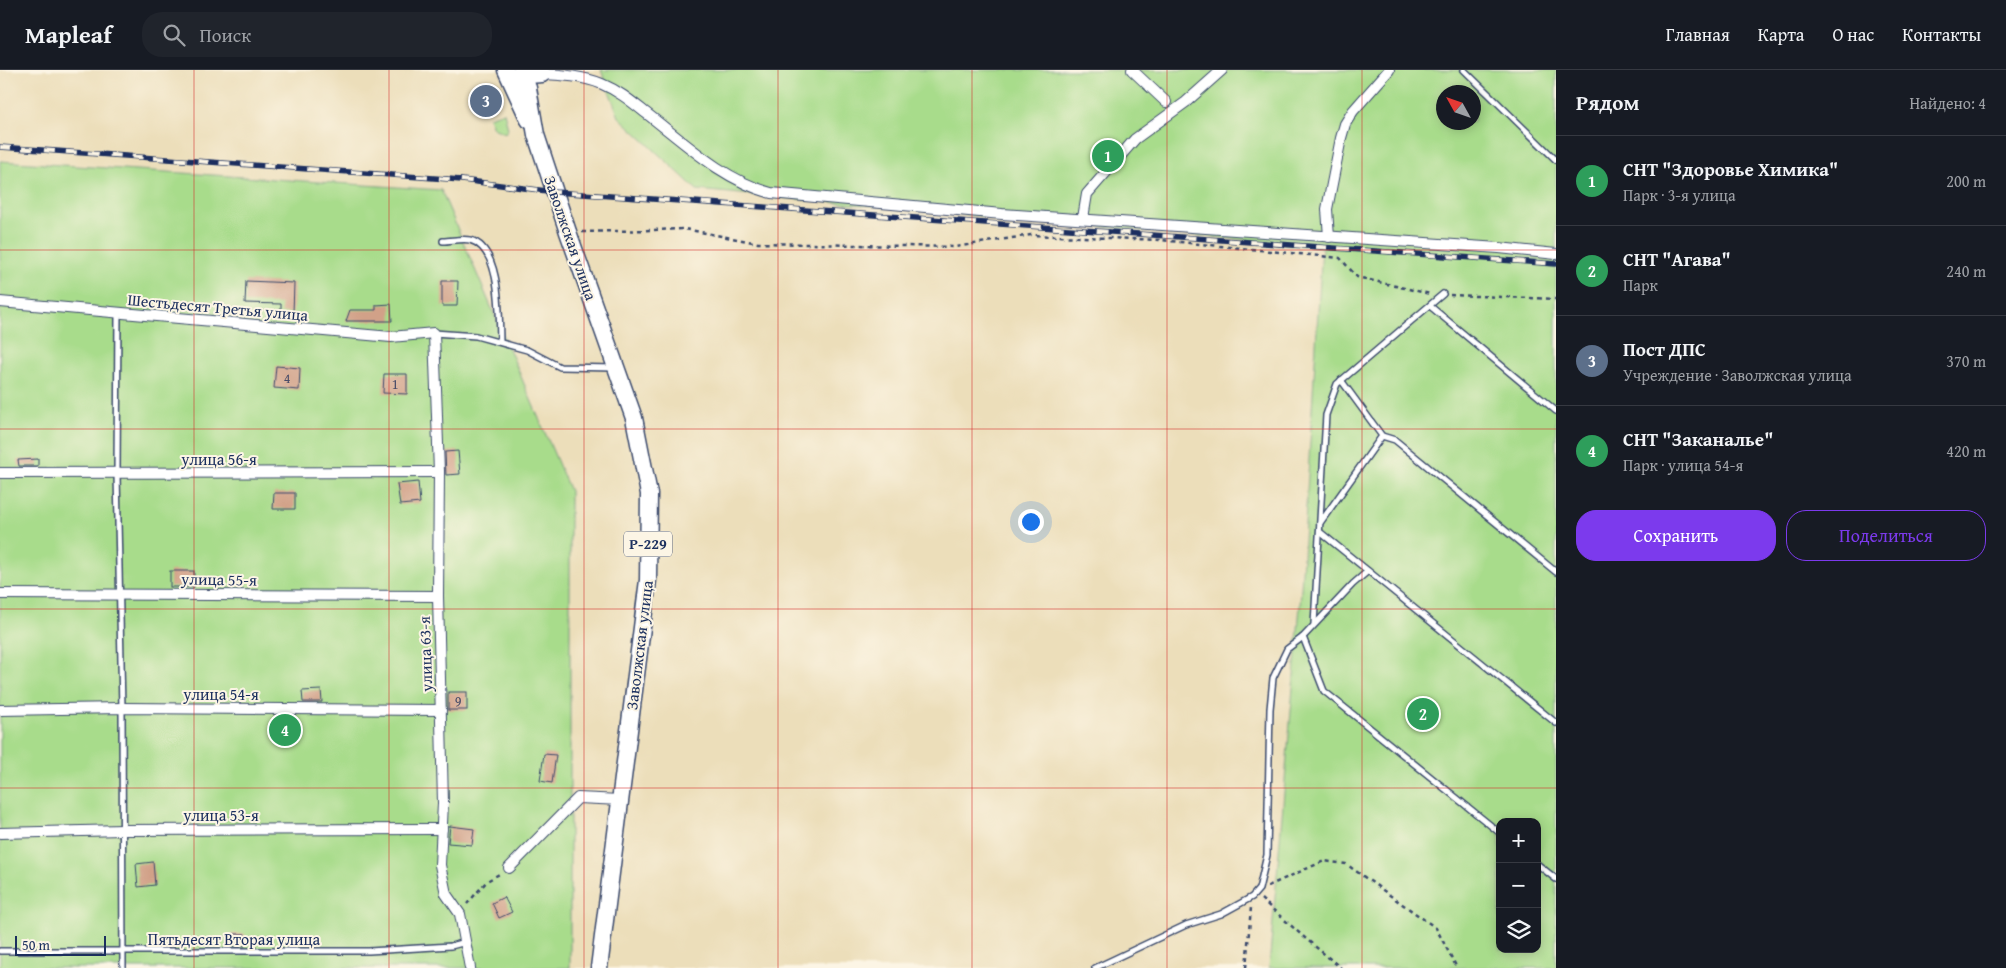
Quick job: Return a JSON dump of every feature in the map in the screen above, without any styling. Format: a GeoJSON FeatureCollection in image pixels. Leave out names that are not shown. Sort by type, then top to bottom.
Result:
{"type":"FeatureCollection","features":[{"type":"Feature","properties":{"kind":"main road"},"geometry":{"type":"LineString","coordinates":[[515,73],[542,74]]}},
{"type":"Feature","properties":{"kind":"main road","name":"Заволжская улица"},"geometry":{"type":"LineString","coordinates":[[515,73],[568,232],[634,418],[649,494],[648,580],[598,968]]}},
{"type":"Feature","properties":{"kind":"street"},"geometry":{"type":"LineString","coordinates":[[1132,70],[1166,102]]}},
{"type":"Feature","properties":{"kind":"street"},"geometry":{"type":"LineString","coordinates":[[1084,218],[1087,194],[1135,139],[1186,102],[1222,70]]}},
{"type":"Feature","properties":{"kind":"street"},"geometry":{"type":"LineString","coordinates":[[1329,237],[1328,209],[1345,124],[1358,105],[1389,70]]}},
{"type":"Feature","properties":{"kind":"street"},"geometry":{"type":"LineString","coordinates":[[542,74],[581,77],[622,94],[701,156],[734,178],[754,189],[771,193],[1002,214],[1084,218],[1499,248],[1556,254]]}},
{"type":"Feature","properties":{"kind":"street","name":"Шестьдесят Третья улица"},"geometry":{"type":"LineString","coordinates":[[0,302],[391,337],[434,333]]}},
{"type":"Feature","properties":{"kind":"street","name":"улица 63-я"},"geometry":{"type":"LineString","coordinates":[[434,333],[439,472],[438,596],[443,803],[440,865],[446,894],[459,912],[470,968]]}},
{"type":"Feature","properties":{"kind":"street","name":"улица 56-я"},"geometry":{"type":"LineString","coordinates":[[0,473],[439,472]]}},
{"type":"Feature","properties":{"kind":"street","name":"улица 55-я"},"geometry":{"type":"LineString","coordinates":[[0,594],[438,596]]}},
{"type":"Feature","properties":{"kind":"street","name":"улица 54-я"},"geometry":{"type":"LineString","coordinates":[[0,710],[122,708],[441,710]]}},
{"type":"Feature","properties":{"kind":"street"},"geometry":{"type":"LineString","coordinates":[[509,868],[578,798],[620,800]]}},
{"type":"Feature","properties":{"kind":"street","name":"улица 53-я"},"geometry":{"type":"LineString","coordinates":[[0,833],[123,830],[442,829]]}},
{"type":"Feature","properties":{"kind":"lane"},"geometry":{"type":"LineString","coordinates":[[1464,70],[1556,160]]}},
{"type":"Feature","properties":{"kind":"lane"},"geometry":{"type":"LineString","coordinates":[[443,242],[470,240],[485,249],[497,283],[500,342]]}},
{"type":"Feature","properties":{"kind":"lane"},"geometry":{"type":"LineString","coordinates":[[1314,625],[1326,415],[1337,384],[1443,294]]}},
{"type":"Feature","properties":{"kind":"lane"},"geometry":{"type":"LineString","coordinates":[[1430,306],[1556,411]]}},
{"type":"Feature","properties":{"kind":"lane"},"geometry":{"type":"LineString","coordinates":[[118,313],[117,474],[122,708],[123,968]]}},
{"type":"Feature","properties":{"kind":"lane"},"geometry":{"type":"LineString","coordinates":[[434,333],[476,336],[500,342],[527,350],[560,367],[616,368]]}},
{"type":"Feature","properties":{"kind":"lane"},"geometry":{"type":"LineString","coordinates":[[1342,380],[1382,436],[1395,440],[1556,572]]}},
{"type":"Feature","properties":{"kind":"lane"},"geometry":{"type":"LineString","coordinates":[[1320,523],[1382,436]]}},
{"type":"Feature","properties":{"kind":"lane"},"geometry":{"type":"LineString","coordinates":[[1320,532],[1556,723]]}},
{"type":"Feature","properties":{"kind":"lane"},"geometry":{"type":"LineString","coordinates":[[1094,968],[1186,924],[1221,914],[1256,893],[1267,855],[1270,709],[1273,678],[1286,649],[1303,637],[1353,584],[1368,571]]}},
{"type":"Feature","properties":{"kind":"lane"},"geometry":{"type":"LineString","coordinates":[[1303,637],[1324,691],[1496,830]]}},
{"type":"Feature","properties":{"kind":"lane"},"geometry":{"type":"LineString","coordinates":[[1541,867],[1556,879]]}},
{"type":"Feature","properties":{"kind":"lane","name":"Пятьдесят Вторая улица"},"geometry":{"type":"LineString","coordinates":[[0,951],[369,950],[451,946],[466,942]]}},
{"type":"Feature","properties":{"kind":"path"},"geometry":{"type":"LineString","coordinates":[[568,232],[685,228],[758,243],[956,247],[1031,235],[1160,240],[1340,258],[1357,277],[1425,294],[1556,299]]}},
{"type":"Feature","properties":{"kind":"path"},"geometry":{"type":"LineString","coordinates":[[1256,893],[1324,861],[1346,864],[1436,928],[1457,968]]}},
{"type":"Feature","properties":{"kind":"path"},"geometry":{"type":"LineString","coordinates":[[459,912],[487,881],[509,868]]}},
{"type":"Feature","properties":{"kind":"path"},"geometry":{"type":"LineString","coordinates":[[1246,968],[1256,893]]}},
{"type":"Feature","properties":{"kind":"path"},"geometry":{"type":"LineString","coordinates":[[1256,893],[1305,938],[1342,968]]}},
{"type":"Feature","properties":{"kind":"green space"},"geometry":{"type":"Polygon","coordinates":[[[601,70],[1556,70],[1556,968],[1269,968],[1300,606],[1322,247],[697,190],[619,117],[601,70]]]}},
{"type":"Feature","properties":{"kind":"green space"},"geometry":{"type":"Polygon","coordinates":[[[504,112],[508,129],[505,133],[493,128],[489,117],[504,112]]]}},
{"type":"Feature","properties":{"kind":"green space"},"geometry":{"type":"Polygon","coordinates":[[[0,161],[441,190],[570,491],[570,968],[0,968],[0,161]]]}},
{"type":"Feature","properties":{"kind":"building"},"geometry":{"type":"Polygon","coordinates":[[[492,92],[496,104],[480,109],[476,98],[492,92]]]}},
{"type":"Feature","properties":{"kind":"building"},"geometry":{"type":"Polygon","coordinates":[[[246,281],[294,283],[293,313],[281,313],[281,304],[245,303],[246,281]]]}},
{"type":"Feature","properties":{"kind":"building"},"geometry":{"type":"Polygon","coordinates":[[[442,281],[458,281],[457,306],[442,306],[442,281]]]}},
{"type":"Feature","properties":{"kind":"building"},"geometry":{"type":"Polygon","coordinates":[[[391,304],[392,321],[346,321],[350,310],[376,310],[376,305],[391,304]]]}},
{"type":"Feature","properties":{"kind":"building"},"geometry":{"type":"Polygon","coordinates":[[[276,366],[300,368],[299,390],[274,388],[276,366]]]}},
{"type":"Feature","properties":{"kind":"building"},"geometry":{"type":"Polygon","coordinates":[[[384,374],[407,374],[407,394],[383,393],[384,374]]]}},
{"type":"Feature","properties":{"kind":"building"},"geometry":{"type":"Polygon","coordinates":[[[458,451],[460,474],[446,475],[445,452],[458,451]]]}},
{"type":"Feature","properties":{"kind":"building"},"geometry":{"type":"Polygon","coordinates":[[[38,459],[38,466],[19,466],[18,460],[38,459]]]}},
{"type":"Feature","properties":{"kind":"building"},"geometry":{"type":"Polygon","coordinates":[[[418,482],[420,503],[400,505],[397,484],[418,482]]]}},
{"type":"Feature","properties":{"kind":"building"},"geometry":{"type":"Polygon","coordinates":[[[274,493],[295,493],[295,509],[273,509],[274,493]]]}},
{"type":"Feature","properties":{"kind":"building"},"geometry":{"type":"Polygon","coordinates":[[[170,571],[194,571],[194,587],[170,587],[170,571]]]}},
{"type":"Feature","properties":{"kind":"building"},"geometry":{"type":"Polygon","coordinates":[[[321,690],[322,702],[303,702],[302,691],[321,690]]]}},
{"type":"Feature","properties":{"kind":"building"},"geometry":{"type":"Polygon","coordinates":[[[448,692],[467,692],[467,710],[448,710],[448,692]]]}},
{"type":"Feature","properties":{"kind":"building"},"geometry":{"type":"Polygon","coordinates":[[[544,754],[556,755],[552,783],[540,781],[544,754]]]}},
{"type":"Feature","properties":{"kind":"building"},"geometry":{"type":"Polygon","coordinates":[[[450,826],[474,829],[472,845],[448,843],[450,826]]]}},
{"type":"Feature","properties":{"kind":"building"},"geometry":{"type":"Polygon","coordinates":[[[153,862],[155,885],[138,887],[136,864],[153,862]]]}},
{"type":"Feature","properties":{"kind":"building"},"geometry":{"type":"Polygon","coordinates":[[[504,897],[512,912],[499,918],[492,903],[504,897]]]}},
{"type":"Feature","properties":{"kind":"building"},"geometry":{"type":"Polygon","coordinates":[[[231,934],[245,934],[245,946],[232,946],[231,934]]]}},
{"type":"Feature","properties":{"kind":"railway"},"geometry":{"type":"LineString","coordinates":[[0,147],[462,180],[555,192],[1556,264]]}},
{"type":"Feature","properties":{"kind":"place","name":"Пост ДПС"},"geometry":{"type":"Point","coordinates":[486,101]}},
{"type":"Feature","properties":{"kind":"place","name":"СНТ \"Здоровье Химика\""},"geometry":{"type":"Point","coordinates":[1108,156]}},
{"type":"Feature","properties":{"kind":"place","name":"СНТ \"Агава\""},"geometry":{"type":"Point","coordinates":[1423,714]}},
{"type":"Feature","properties":{"kind":"place","name":"СНТ \"Заканалье\""},"geometry":{"type":"Point","coordinates":[285,730]}}]}
